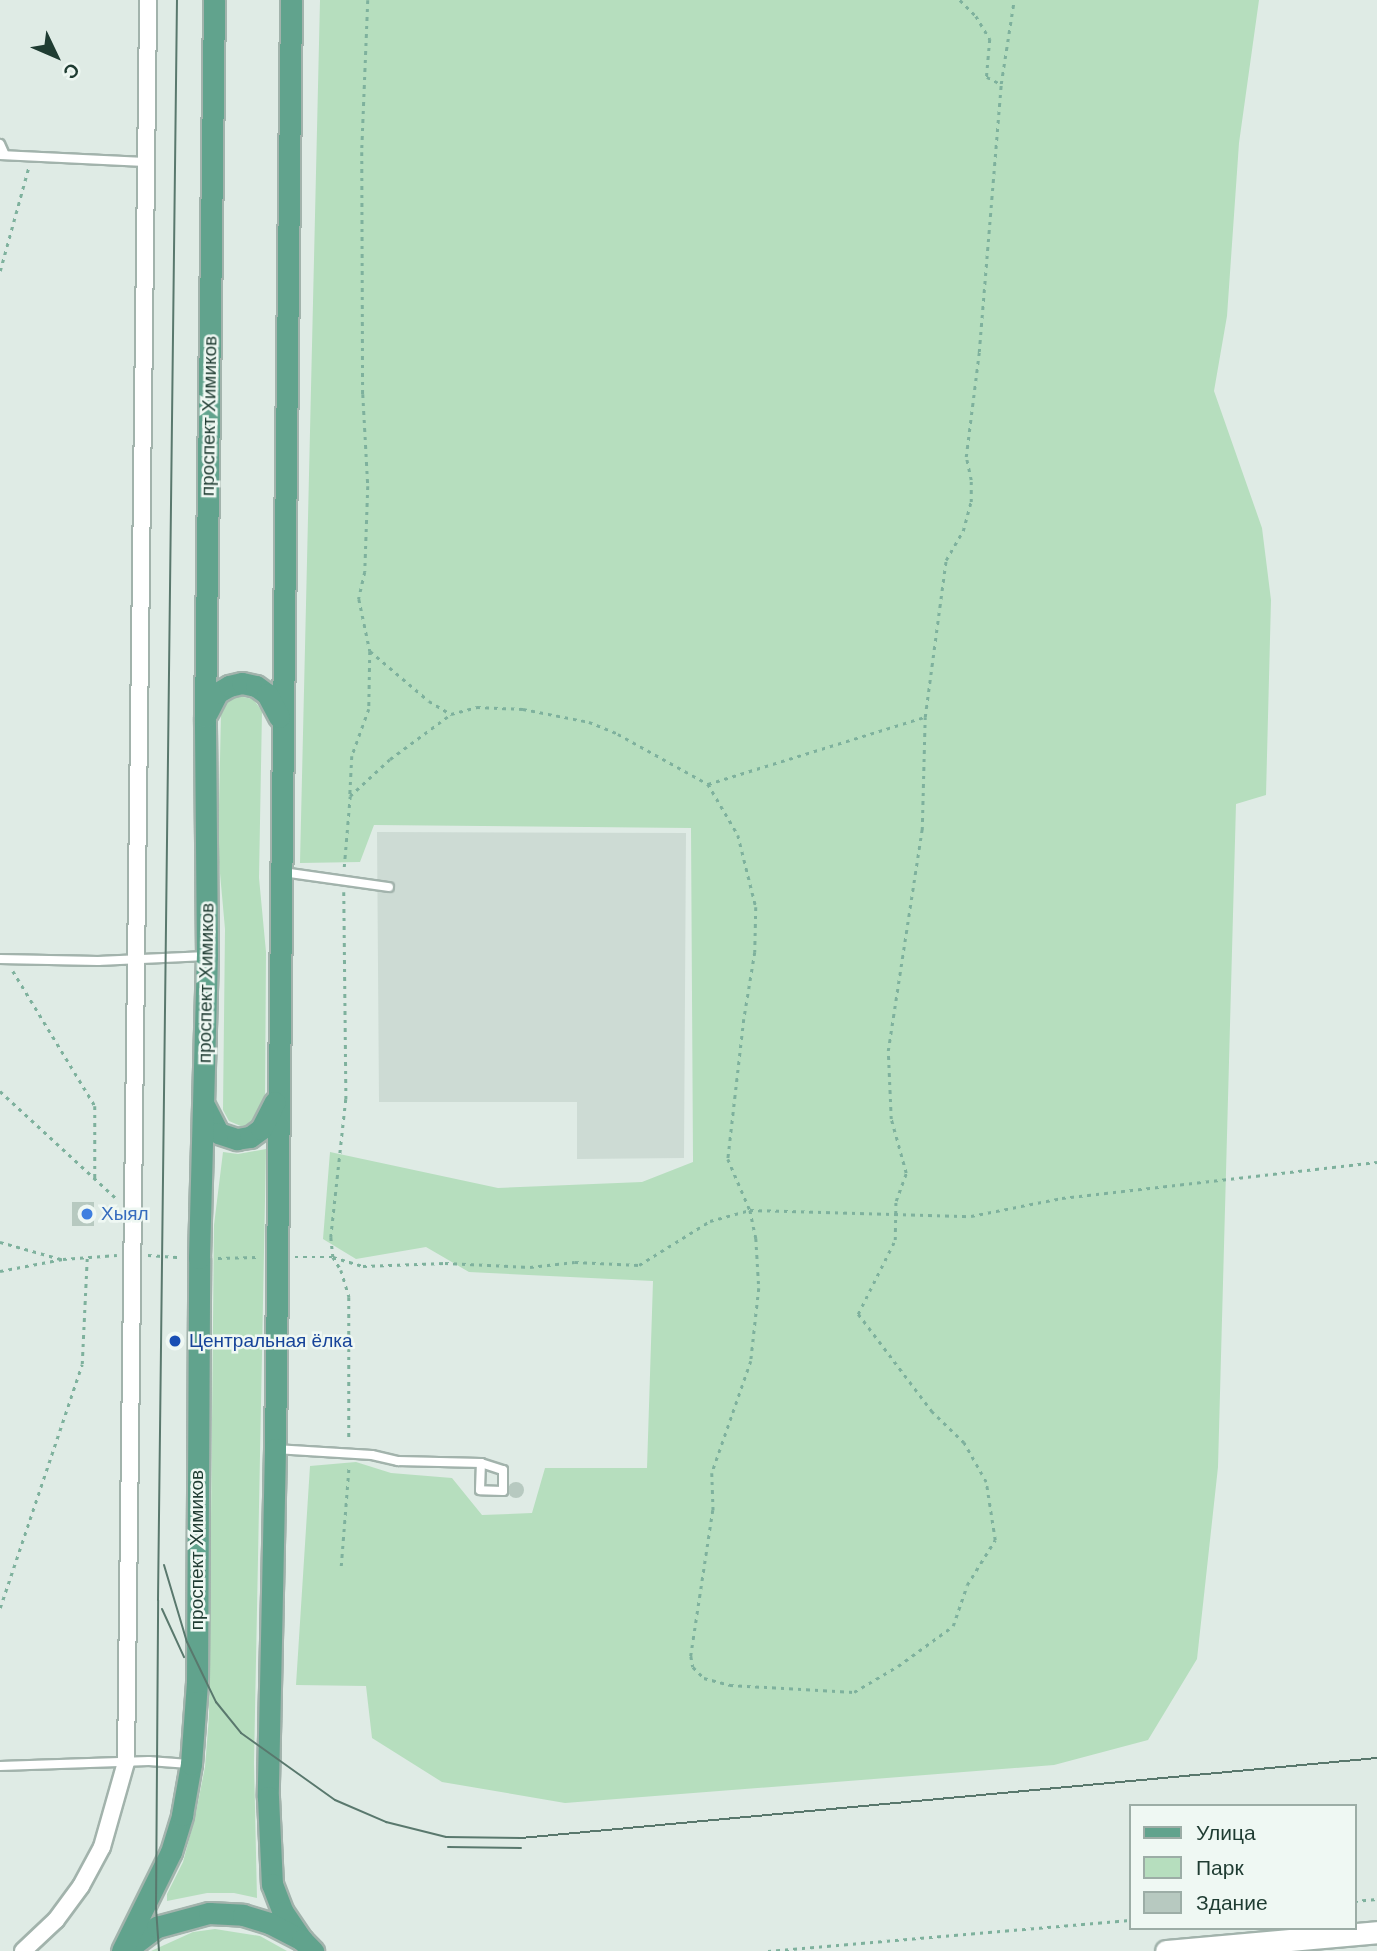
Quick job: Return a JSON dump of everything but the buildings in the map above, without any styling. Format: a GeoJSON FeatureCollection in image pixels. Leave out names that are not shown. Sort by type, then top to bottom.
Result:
{"type":"FeatureCollection","features":[{"type":"Feature","properties":{"kind":"main road","name":"проспект Химиков"},"geometry":{"type":"LineString","coordinates":[[124,1951],[171,1852],[182,1815],[191,1764],[197,1682],[199,1258],[207,956],[205,717],[214,0]]}},
{"type":"Feature","properties":{"kind":"main road"},"geometry":{"type":"LineString","coordinates":[[291,0],[270,1854],[272,1884],[284,1912],[308,1945]]}},
{"type":"Feature","properties":{"kind":"main road"},"geometry":{"type":"LineString","coordinates":[[205,717],[217,693],[242,683],[256,686],[267,694],[282,726]]}},
{"type":"Feature","properties":{"kind":"main road"},"geometry":{"type":"LineString","coordinates":[[204,1105],[218,1133],[230,1138],[244,1139],[256,1134],[266,1124],[278,1091]]}},
{"type":"Feature","properties":{"kind":"main road"},"geometry":{"type":"LineString","coordinates":[[124,1951],[157,1927],[209,1913],[243,1915],[269,1923],[308,1945]]}},
{"type":"Feature","properties":{"kind":"main road"},"geometry":{"type":"LineString","coordinates":[[1166,1951],[1377,1932]]}},
{"type":"Feature","properties":{"kind":"street"},"geometry":{"type":"LineString","coordinates":[[23,1951],[56,1920],[81,1886],[102,1847],[126,1762],[148,0]]}},
{"type":"Feature","properties":{"kind":"lane"},"geometry":{"type":"LineString","coordinates":[[0,144],[2,155],[145,162]]}},
{"type":"Feature","properties":{"kind":"lane"},"geometry":{"type":"LineString","coordinates":[[280,872],[389,887]]}},
{"type":"Feature","properties":{"kind":"lane"},"geometry":{"type":"LineString","coordinates":[[3,959],[136,960],[207,956]]}},
{"type":"Feature","properties":{"kind":"lane"},"geometry":{"type":"LineString","coordinates":[[275,1449],[372,1455],[398,1461],[481,1463]]}},
{"type":"Feature","properties":{"kind":"lane"},"geometry":{"type":"LineString","coordinates":[[0,1766],[126,1762],[191,1764]]}},
{"type":"Feature","properties":{"kind":"path"},"geometry":{"type":"LineString","coordinates":[[344,869],[352,756],[369,709],[370,651],[359,599],[365,572],[368,486],[363,394],[362,179],[368,0]]}},
{"type":"Feature","properties":{"kind":"path"},"geometry":{"type":"LineString","coordinates":[[960,0],[976,16],[990,39],[987,77],[1001,84]]}},
{"type":"Feature","properties":{"kind":"path"},"geometry":{"type":"LineString","coordinates":[[350,796],[390,759],[451,714],[477,707],[523,709],[589,722],[618,734],[708,784],[738,835],[756,907],[755,952],[744,1018],[728,1159],[750,1210],[756,1238],[759,1288],[751,1361],[712,1473],[713,1510],[691,1656],[693,1667],[704,1678],[730,1685],[854,1692],[898,1666],[953,1626],[967,1585],[995,1540],[986,1482],[964,1443],[932,1412],[858,1314],[895,1240],[895,1214],[906,1165],[891,1118],[886,1069],[922,830],[925,717],[947,560],[962,531],[971,502],[971,480],[966,457],[979,352],[1001,84],[1014,0]]}},
{"type":"Feature","properties":{"kind":"path"},"geometry":{"type":"LineString","coordinates":[[0,271],[32,156]]}},
{"type":"Feature","properties":{"kind":"path"},"geometry":{"type":"LineString","coordinates":[[370,651],[429,701],[451,714]]}},
{"type":"Feature","properties":{"kind":"path"},"geometry":{"type":"LineString","coordinates":[[708,784],[925,717]]}},
{"type":"Feature","properties":{"kind":"path"},"geometry":{"type":"LineString","coordinates":[[341,1566],[349,1454],[349,1297],[333,1257],[331,1237],[346,1099],[344,883]]}},
{"type":"Feature","properties":{"kind":"path"},"geometry":{"type":"LineString","coordinates":[[3,959],[95,1106],[95,1178]]}},
{"type":"Feature","properties":{"kind":"path"},"geometry":{"type":"LineString","coordinates":[[0,1091],[132,1213]]}},
{"type":"Feature","properties":{"kind":"path"},"geometry":{"type":"LineString","coordinates":[[277,1257],[333,1257],[363,1266],[445,1263],[530,1267],[575,1262],[639,1265],[710,1220],[750,1210],[971,1216],[1062,1198],[1377,1162]]}},
{"type":"Feature","properties":{"kind":"path"},"geometry":{"type":"LineString","coordinates":[[0,1242],[63,1259]]}},
{"type":"Feature","properties":{"kind":"path"},"geometry":{"type":"LineString","coordinates":[[0,1271],[63,1259],[132,1254]]}},
{"type":"Feature","properties":{"kind":"path"},"geometry":{"type":"LineString","coordinates":[[0,1608],[82,1364],[87,1257]]}},
{"type":"Feature","properties":{"kind":"path"},"geometry":{"type":"LineString","coordinates":[[1356,1901],[1377,1899]]}},
{"type":"Feature","properties":{"kind":"path"},"geometry":{"type":"LineString","coordinates":[[768,1951],[1128,1920]]}},
{"type":"Feature","properties":{"kind":"shaded area"},"geometry":{"type":"Polygon","coordinates":[[[377,832],[686,833],[684,1158],[577,1159],[577,1102],[379,1102],[377,832]]]}},
{"type":"Feature","properties":{"kind":"green space"},"geometry":{"type":"Polygon","coordinates":[[[320,0],[1259,0],[1239,143],[1227,316],[1214,391],[1262,528],[1271,600],[1266,795],[1236,804],[1218,1467],[1197,1659],[1148,1740],[1054,1765],[565,1803],[442,1782],[372,1738],[366,1686],[296,1685],[310,1466],[356,1462],[391,1473],[452,1478],[482,1515],[532,1513],[545,1468],[647,1468],[653,1281],[469,1272],[426,1247],[356,1259],[323,1239],[330,1152],[498,1188],[642,1182],[693,1162],[691,828],[374,825],[360,862],[300,863],[320,0]]]}},
{"type":"Feature","properties":{"kind":"green space"},"geometry":{"type":"Polygon","coordinates":[[[238,696],[253,699],[262,711],[259,878],[266,952],[265,1106],[263,1114],[243,1127],[229,1121],[223,1110],[225,929],[218,851],[221,713],[227,702],[238,696]]]}},
{"type":"Feature","properties":{"kind":"green space"},"geometry":{"type":"Polygon","coordinates":[[[266,1149],[254,1763],[257,1898],[234,1893],[207,1893],[167,1901],[167,1894],[183,1862],[195,1817],[205,1767],[209,1716],[214,1225],[223,1152],[238,1154],[266,1149]]]}},
{"type":"Feature","properties":{"kind":"green space"},"geometry":{"type":"Polygon","coordinates":[[[215,1929],[260,1936],[287,1951],[151,1951],[193,1932],[215,1929]]]}},
{"type":"Feature","properties":{"kind":"tram line"},"geometry":{"type":"LineString","coordinates":[[159,1951],[156,1908],[158,1600],[177,0]]}},
{"type":"Feature","properties":{"kind":"tram line"},"geometry":{"type":"LineString","coordinates":[[164,1565],[187,1642],[216,1702],[241,1733],[335,1800],[386,1822],[446,1837],[521,1838],[1377,1758]]}},
{"type":"Feature","properties":{"kind":"tram line"},"geometry":{"type":"LineString","coordinates":[[162,1609],[184,1657]]}},
{"type":"Feature","properties":{"kind":"tram line"},"geometry":{"type":"LineString","coordinates":[[448,1847],[521,1848]]}},
{"type":"Feature","properties":{"kind":"place","name":"Хыял"},"geometry":{"type":"Point","coordinates":[87,1214]}},
{"type":"Feature","properties":{"kind":"place","name":"Центральная ёлка"},"geometry":{"type":"Point","coordinates":[175,1341]}}]}
